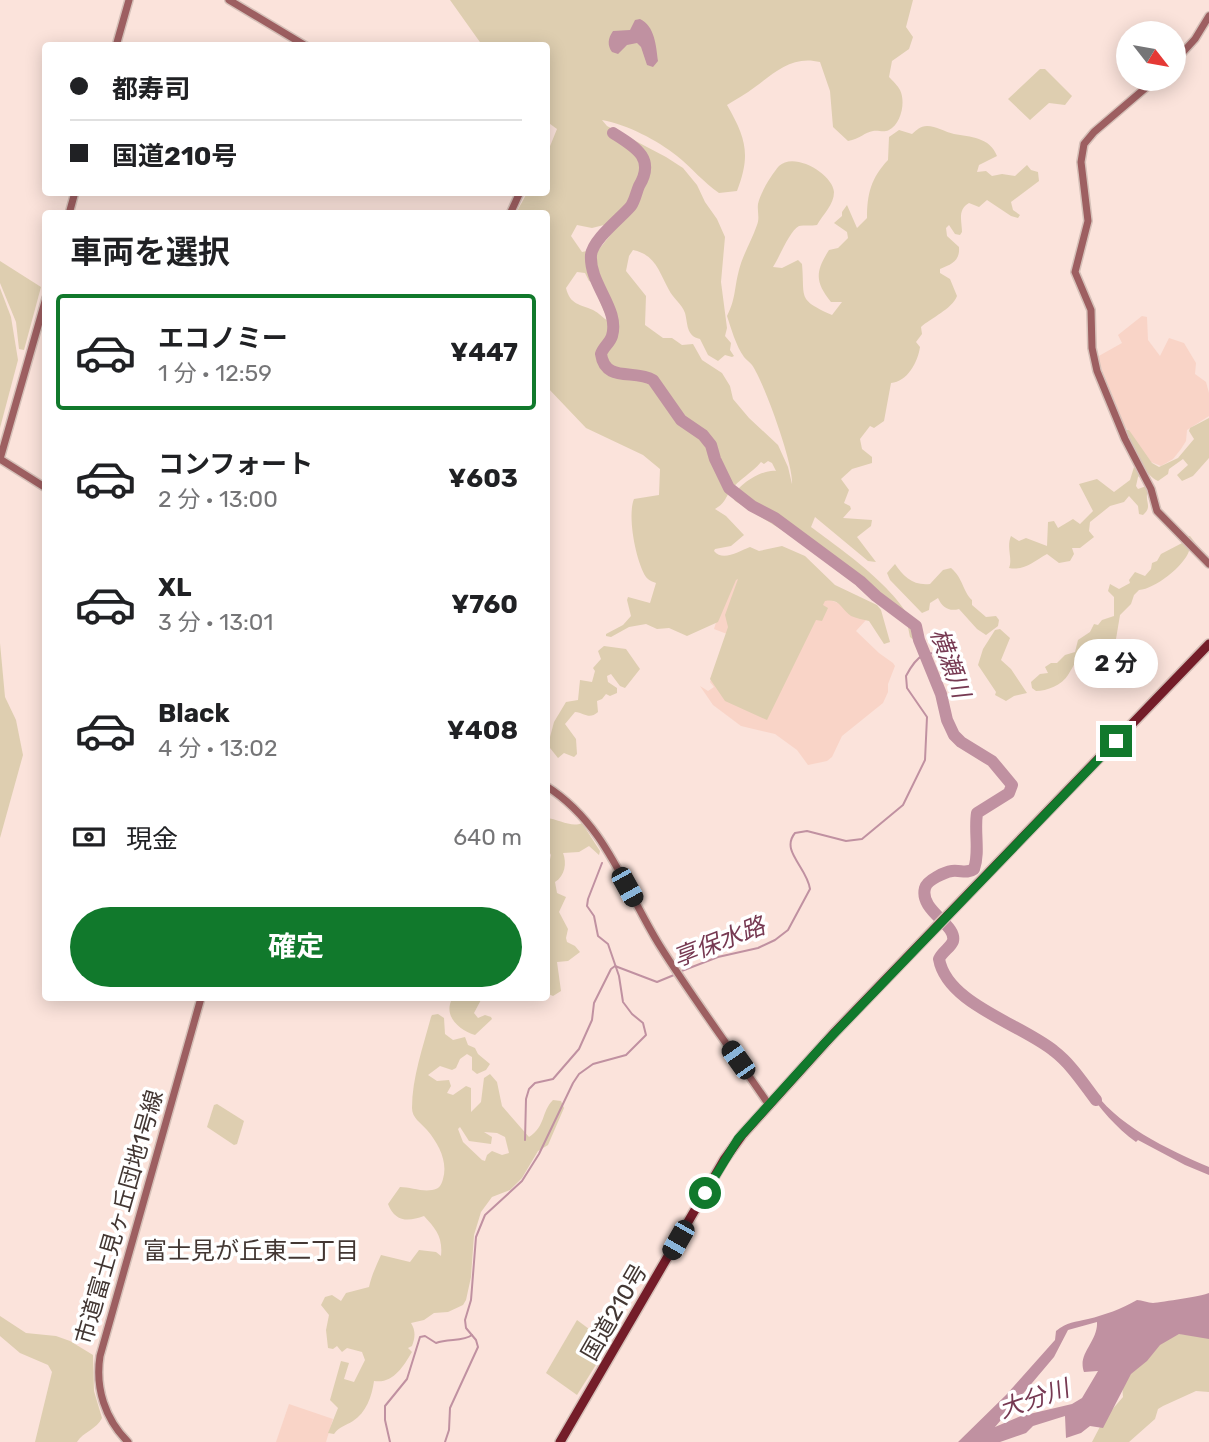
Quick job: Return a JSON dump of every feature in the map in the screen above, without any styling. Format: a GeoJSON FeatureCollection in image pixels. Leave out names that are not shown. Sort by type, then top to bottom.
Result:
{"type":"FeatureCollection","features":[{"type":"Feature","properties":{"kind":"highway","name":"国道210号"},"geometry":{"type":"LineString","coordinates":[[560,1442],[738,1139],[830,1037],[1209,644]]}},
{"type":"Feature","properties":{"kind":"street"},"geometry":{"type":"LineString","coordinates":[[117,42],[129,0]]}},
{"type":"Feature","properties":{"kind":"street"},"geometry":{"type":"LineString","coordinates":[[229,0],[299,42]]}},
{"type":"Feature","properties":{"kind":"street"},"geometry":{"type":"LineString","coordinates":[[1186,49],[1209,16]]}},
{"type":"Feature","properties":{"kind":"street"},"geometry":{"type":"LineString","coordinates":[[1142,91],[1096,130],[1084,144],[1081,162],[1089,217],[1076,272],[1091,310],[1092,348],[1097,371],[1125,439],[1151,489],[1158,513],[1209,564]]}},
{"type":"Feature","properties":{"kind":"street"},"geometry":{"type":"LineString","coordinates":[[42,312],[0,459],[42,485]]}},
{"type":"Feature","properties":{"kind":"street"},"geometry":{"type":"LineString","coordinates":[[550,789],[568,802],[595,830],[660,946],[769,1105]]}},
{"type":"Feature","properties":{"kind":"street","name":"市道富士見ヶ丘団地1号線"},"geometry":{"type":"LineString","coordinates":[[128,1442],[112,1423],[102,1398],[98,1374],[100,1356],[200,1001]]}},
{"type":"Feature","properties":{"kind":"shaded area"},"geometry":{"type":"Polygon","coordinates":[[[450,0],[913,0],[906,27],[913,37],[909,49],[892,61],[889,77],[899,88],[903,100],[897,123],[889,130],[870,132],[848,141],[833,127],[830,91],[820,62],[801,61],[785,66],[727,105],[739,127],[744,147],[744,167],[737,191],[719,193],[660,144],[632,129],[602,120],[607,126],[683,168],[697,185],[725,237],[721,282],[727,328],[725,336],[731,343],[730,350],[734,356],[725,355],[718,361],[708,355],[700,339],[688,329],[684,310],[656,265],[641,252],[633,250],[626,271],[646,296],[645,325],[663,338],[672,338],[682,345],[693,344],[702,360],[722,373],[730,386],[733,399],[778,445],[792,484],[783,442],[770,405],[757,374],[739,348],[727,316],[741,264],[758,222],[759,200],[776,169],[786,162],[803,163],[820,172],[832,185],[832,201],[817,225],[799,226],[788,238],[773,267],[782,268],[798,260],[802,264],[805,297],[813,305],[832,315],[842,302],[831,302],[822,289],[819,271],[829,250],[838,248],[848,238],[847,232],[834,223],[842,216],[847,205],[857,228],[867,218],[871,187],[888,160],[889,137],[899,130],[912,134],[920,127],[930,126],[985,141],[997,156],[979,165],[977,172],[986,171],[992,176],[1015,176],[1027,165],[1038,172],[1039,181],[1011,202],[1013,210],[1020,215],[1018,218],[987,200],[979,207],[969,203],[965,206],[960,235],[955,234],[949,225],[946,228],[947,236],[959,247],[959,252],[954,261],[940,269],[940,273],[950,279],[957,296],[946,309],[921,327],[922,334],[916,342],[920,347],[917,359],[907,375],[891,383],[884,421],[874,428],[870,426],[860,439],[862,449],[872,457],[872,463],[852,469],[841,479],[849,490],[844,503],[851,509],[843,518],[872,520],[871,526],[857,537],[876,562],[868,561],[815,517],[811,527],[857,562],[890,592],[912,624],[917,640],[910,637],[908,627],[898,614],[859,578],[817,548],[795,538],[735,501],[735,493],[751,478],[764,472],[776,471],[772,463],[761,462],[737,483],[715,509],[726,516],[744,535],[731,546],[714,551],[726,556],[750,547],[759,551],[782,546],[805,556],[835,585],[877,605],[881,610],[890,642],[884,644],[869,621],[851,616],[834,601],[825,601],[823,605],[828,608],[822,621],[816,620],[767,720],[725,701],[710,679],[728,627],[725,615],[738,579],[718,622],[687,636],[669,628],[657,629],[646,624],[629,627],[611,637],[606,636],[631,616],[628,597],[650,603],[656,583],[646,577],[639,561],[632,527],[632,507],[634,499],[659,495],[660,469],[643,455],[586,428],[550,390],[550,210],[518,210],[525,196],[550,196],[550,146],[557,129],[550,124],[550,42],[480,42],[450,0]],[[608,224],[592,228],[577,225],[571,236],[582,252],[592,250],[589,268],[601,283],[596,253],[612,233],[608,224]],[[577,272],[566,288],[570,298],[608,321],[598,297],[598,293],[605,295],[603,286],[589,281],[585,273],[577,272]]]}},
{"type":"Feature","properties":{"kind":"shaded area"},"geometry":{"type":"Polygon","coordinates":[[[640,19],[649,26],[654,37],[658,61],[653,67],[647,65],[637,43],[627,45],[618,54],[612,52],[609,47],[613,31],[630,30],[635,20],[640,19]]]}},
{"type":"Feature","properties":{"kind":"shaded area"},"geometry":{"type":"Polygon","coordinates":[[[1040,69],[1045,69],[1072,96],[1065,105],[1049,103],[1030,120],[1008,99],[1040,69]]]}},
{"type":"Feature","properties":{"kind":"shaded area"},"geometry":{"type":"Polygon","coordinates":[[[0,261],[41,287],[24,350],[19,349],[16,322],[0,283],[0,261]]]}},
{"type":"Feature","properties":{"kind":"shaded area"},"geometry":{"type":"Polygon","coordinates":[[[0,288],[11,317],[18,360],[0,428],[0,288]]]}},
{"type":"Feature","properties":{"kind":"shaded area"},"geometry":{"type":"Polygon","coordinates":[[[1142,316],[1147,317],[1148,340],[1160,356],[1169,338],[1184,343],[1196,363],[1195,374],[1206,382],[1209,393],[1209,416],[1187,430],[1186,441],[1181,449],[1173,459],[1161,466],[1151,462],[1124,425],[1097,357],[1122,343],[1118,335],[1142,316]]]}},
{"type":"Feature","properties":{"kind":"shaded area"},"geometry":{"type":"Polygon","coordinates":[[[1209,418],[1209,458],[1193,476],[1182,481],[1177,475],[1188,465],[1183,459],[1158,481],[1153,478],[1138,459],[1126,430],[1129,430],[1152,463],[1159,467],[1178,458],[1194,439],[1190,428],[1209,418]]]}},
{"type":"Feature","properties":{"kind":"shaded area"},"geometry":{"type":"Polygon","coordinates":[[[1134,467],[1141,474],[1136,486],[1138,489],[1149,485],[1148,507],[1143,515],[1139,514],[1138,506],[1129,496],[1124,502],[1110,506],[1090,522],[1089,531],[1094,537],[1080,548],[1072,548],[1074,554],[1070,561],[1059,563],[1047,554],[1025,567],[1009,568],[1011,536],[1019,541],[1026,538],[1047,546],[1048,522],[1054,521],[1058,528],[1073,519],[1080,524],[1093,511],[1079,484],[1097,479],[1114,492],[1130,480],[1134,467]]]}},
{"type":"Feature","properties":{"kind":"shaded area"},"geometry":{"type":"Polygon","coordinates":[[[1190,536],[1196,544],[1194,550],[1189,551],[1168,576],[1134,595],[1131,604],[1120,615],[1116,639],[1098,657],[1085,663],[1078,660],[1065,679],[1054,687],[1036,691],[1032,688],[1031,682],[1040,674],[1048,673],[1045,667],[1075,652],[1078,640],[1090,632],[1094,624],[1098,625],[1102,620],[1114,616],[1114,597],[1108,591],[1110,584],[1119,589],[1130,583],[1129,580],[1135,572],[1145,576],[1161,554],[1190,536]]]}},
{"type":"Feature","properties":{"kind":"shaded area"},"geometry":{"type":"Polygon","coordinates":[[[895,564],[909,579],[924,584],[930,584],[943,570],[951,568],[972,600],[972,605],[986,617],[996,616],[999,620],[998,626],[986,635],[959,609],[946,608],[938,598],[930,603],[929,610],[922,613],[890,580],[887,573],[895,564]]]}},
{"type":"Feature","properties":{"kind":"shaded area"},"geometry":{"type":"Polygon","coordinates":[[[737,574],[767,584],[780,596],[822,597],[854,609],[866,620],[856,631],[895,666],[883,703],[842,736],[832,757],[827,761],[808,765],[797,750],[775,734],[741,726],[713,705],[700,686],[708,691],[714,687],[710,682],[727,634],[714,629],[728,582],[737,574]]]}},
{"type":"Feature","properties":{"kind":"shaded area"},"geometry":{"type":"Polygon","coordinates":[[[1000,629],[1010,638],[1001,660],[1011,669],[1027,693],[1006,701],[995,695],[996,692],[978,665],[983,649],[995,630],[1000,629]]]}},
{"type":"Feature","properties":{"kind":"shaded area"},"geometry":{"type":"Polygon","coordinates":[[[0,643],[5,697],[16,720],[23,755],[0,838],[0,643]]]}},
{"type":"Feature","properties":{"kind":"shaded area"},"geometry":{"type":"Polygon","coordinates":[[[604,646],[626,649],[640,669],[625,688],[620,686],[611,674],[607,676],[608,682],[617,688],[617,693],[610,696],[606,694],[597,701],[598,712],[595,714],[589,716],[575,712],[565,724],[576,739],[577,754],[574,757],[564,753],[558,758],[550,748],[554,722],[566,702],[578,700],[580,680],[592,682],[595,671],[593,668],[601,659],[598,651],[604,646]]]}},
{"type":"Feature","properties":{"kind":"shaded area"},"geometry":{"type":"Polygon","coordinates":[[[550,819],[569,824],[582,823],[600,851],[599,855],[589,846],[579,852],[563,853],[564,869],[555,882],[557,893],[566,897],[559,912],[568,929],[567,942],[580,952],[568,961],[557,962],[561,991],[553,996],[550,995],[550,819]]]}},
{"type":"Feature","properties":{"kind":"shaded area"},"geometry":{"type":"Polygon","coordinates":[[[451,1001],[480,1001],[474,1013],[478,1018],[485,1015],[492,1019],[475,1035],[454,1022],[451,1001]]]}},
{"type":"Feature","properties":{"kind":"shaded area"},"geometry":{"type":"Polygon","coordinates":[[[438,1014],[444,1018],[445,1034],[453,1040],[465,1037],[468,1045],[475,1048],[490,1064],[486,1070],[477,1074],[472,1070],[472,1057],[467,1054],[460,1059],[456,1068],[452,1070],[440,1066],[428,1075],[437,1081],[449,1080],[451,1086],[447,1093],[453,1095],[466,1086],[471,1088],[471,1112],[481,1102],[484,1078],[490,1074],[497,1082],[502,1106],[529,1137],[541,1124],[553,1100],[561,1101],[564,1108],[548,1145],[538,1151],[522,1178],[510,1190],[492,1197],[481,1212],[474,1235],[471,1277],[463,1305],[411,1323],[414,1337],[412,1346],[408,1348],[412,1352],[401,1369],[387,1380],[374,1381],[365,1409],[334,1434],[328,1433],[338,1408],[330,1400],[341,1361],[349,1363],[344,1379],[354,1382],[365,1360],[362,1352],[347,1348],[342,1352],[337,1346],[328,1348],[326,1330],[329,1315],[321,1305],[325,1297],[332,1295],[341,1301],[346,1293],[369,1287],[381,1255],[410,1262],[419,1250],[436,1252],[441,1256],[438,1234],[424,1216],[403,1219],[394,1214],[388,1204],[400,1187],[432,1190],[439,1187],[443,1179],[444,1166],[439,1147],[412,1112],[416,1074],[432,1015],[438,1014]],[[460,1127],[458,1129],[463,1142],[482,1160],[485,1161],[492,1151],[502,1155],[509,1153],[505,1137],[497,1133],[484,1132],[492,1137],[491,1144],[469,1141],[460,1127]]]}},
{"type":"Feature","properties":{"kind":"shaded area"},"geometry":{"type":"Polygon","coordinates":[[[1091,1086],[1101,1100],[1127,1124],[1177,1153],[1209,1167],[1209,1175],[1138,1140],[1136,1142],[1109,1117],[1086,1089],[1091,1086]]]}},
{"type":"Feature","properties":{"kind":"shaded area"},"geometry":{"type":"Polygon","coordinates":[[[217,1104],[244,1121],[237,1144],[234,1145],[207,1127],[214,1105],[217,1104]]]}},
{"type":"Feature","properties":{"kind":"shaded area"},"geometry":{"type":"Polygon","coordinates":[[[1209,1293],[1209,1339],[1179,1334],[1160,1345],[1147,1361],[1131,1374],[1103,1428],[1090,1426],[1081,1433],[1066,1438],[1065,1416],[1033,1426],[1026,1433],[1000,1442],[958,1442],[1006,1395],[1055,1340],[1056,1331],[1060,1328],[1107,1314],[1137,1300],[1153,1303],[1209,1293]],[[1097,1322],[1068,1330],[1054,1357],[995,1427],[1021,1416],[1072,1404],[1082,1398],[1098,1371],[1084,1372],[1083,1365],[1085,1353],[1097,1322]]]}},
{"type":"Feature","properties":{"kind":"shaded area"},"geometry":{"type":"Polygon","coordinates":[[[0,1316],[26,1333],[56,1336],[93,1355],[94,1391],[102,1418],[77,1442],[35,1442],[52,1372],[48,1365],[20,1353],[0,1336],[0,1316]]]}},
{"type":"Feature","properties":{"kind":"shaded area"},"geometry":{"type":"Polygon","coordinates":[[[577,1320],[609,1344],[577,1395],[546,1373],[577,1320]]]}},
{"type":"Feature","properties":{"kind":"shaded area"},"geometry":{"type":"Polygon","coordinates":[[[1171,1333],[1209,1337],[1209,1392],[1196,1391],[1158,1409],[1155,1419],[1129,1442],[1092,1442],[1104,1419],[1123,1397],[1123,1387],[1131,1368],[1171,1333]]]}},
{"type":"Feature","properties":{"kind":"shaded area"},"geometry":{"type":"Polygon","coordinates":[[[289,1404],[333,1419],[326,1442],[276,1442],[289,1404]]]}},
{"type":"Feature","properties":{"kind":"waterway","name":"横瀬川"},"geometry":{"type":"LineString","coordinates":[[613,133],[641,154],[645,168],[631,206],[597,242],[591,255],[595,276],[612,316],[611,338],[601,354],[604,363],[614,372],[653,380],[681,420],[703,435],[711,445],[729,488],[752,506],[775,518],[916,626],[954,735],[992,761],[1012,785],[1009,793],[977,813],[977,856],[974,869],[945,873],[926,885],[927,904],[953,935],[952,943],[939,959],[945,975],[970,1001],[1054,1051],[1096,1100]]}},
{"type":"Feature","properties":{"kind":"waterway","name":"享保水路"},"geometry":{"type":"LineString","coordinates":[[679,972],[718,957],[758,948],[788,930],[810,889],[792,853],[791,840],[795,833],[807,831],[846,841],[862,839],[903,805],[925,760],[927,717],[907,688],[906,676],[923,655],[934,653],[949,657]]}},
{"type":"Feature","properties":{"kind":"waterway","name":"享保水路"},"geometry":{"type":"LineString","coordinates":[[445,1442],[449,1430],[450,1408],[478,1347],[466,1328],[465,1320],[471,1300],[476,1237],[485,1215],[522,1181],[539,1154],[579,1074],[593,1064],[626,1055],[646,1035],[643,1023],[623,1002],[619,976],[608,944],[598,936],[594,916],[587,906],[602,863]]}},
{"type":"Feature","properties":{"kind":"waterway","name":"享保水路"},"geometry":{"type":"LineString","coordinates":[[525,1140],[526,1099],[529,1089],[535,1083],[553,1079],[579,1049],[592,1020],[594,1003],[611,969],[615,966],[657,982],[674,975]]}},
{"type":"Feature","properties":{"kind":"waterway","name":"享保水路"},"geometry":{"type":"LineString","coordinates":[[390,1442],[385,1406],[407,1379],[420,1337],[425,1336],[436,1343],[472,1335]]}},
{"type":"Feature","properties":{"kind":"district","name":"富士見が丘東二丁目"},"geometry":{"type":"Point","coordinates":[251,1251]}},
{"type":"Feature","properties":{"kind":"route"},"geometry":{"type":"LineString","coordinates":[[705,1193],[738,1139],[825,1043],[1116,741]]}},
{"type":"Feature","properties":{"kind":"water label","name":"大分川"},"geometry":{"type":"Point","coordinates":[1034,1399]}}]}
